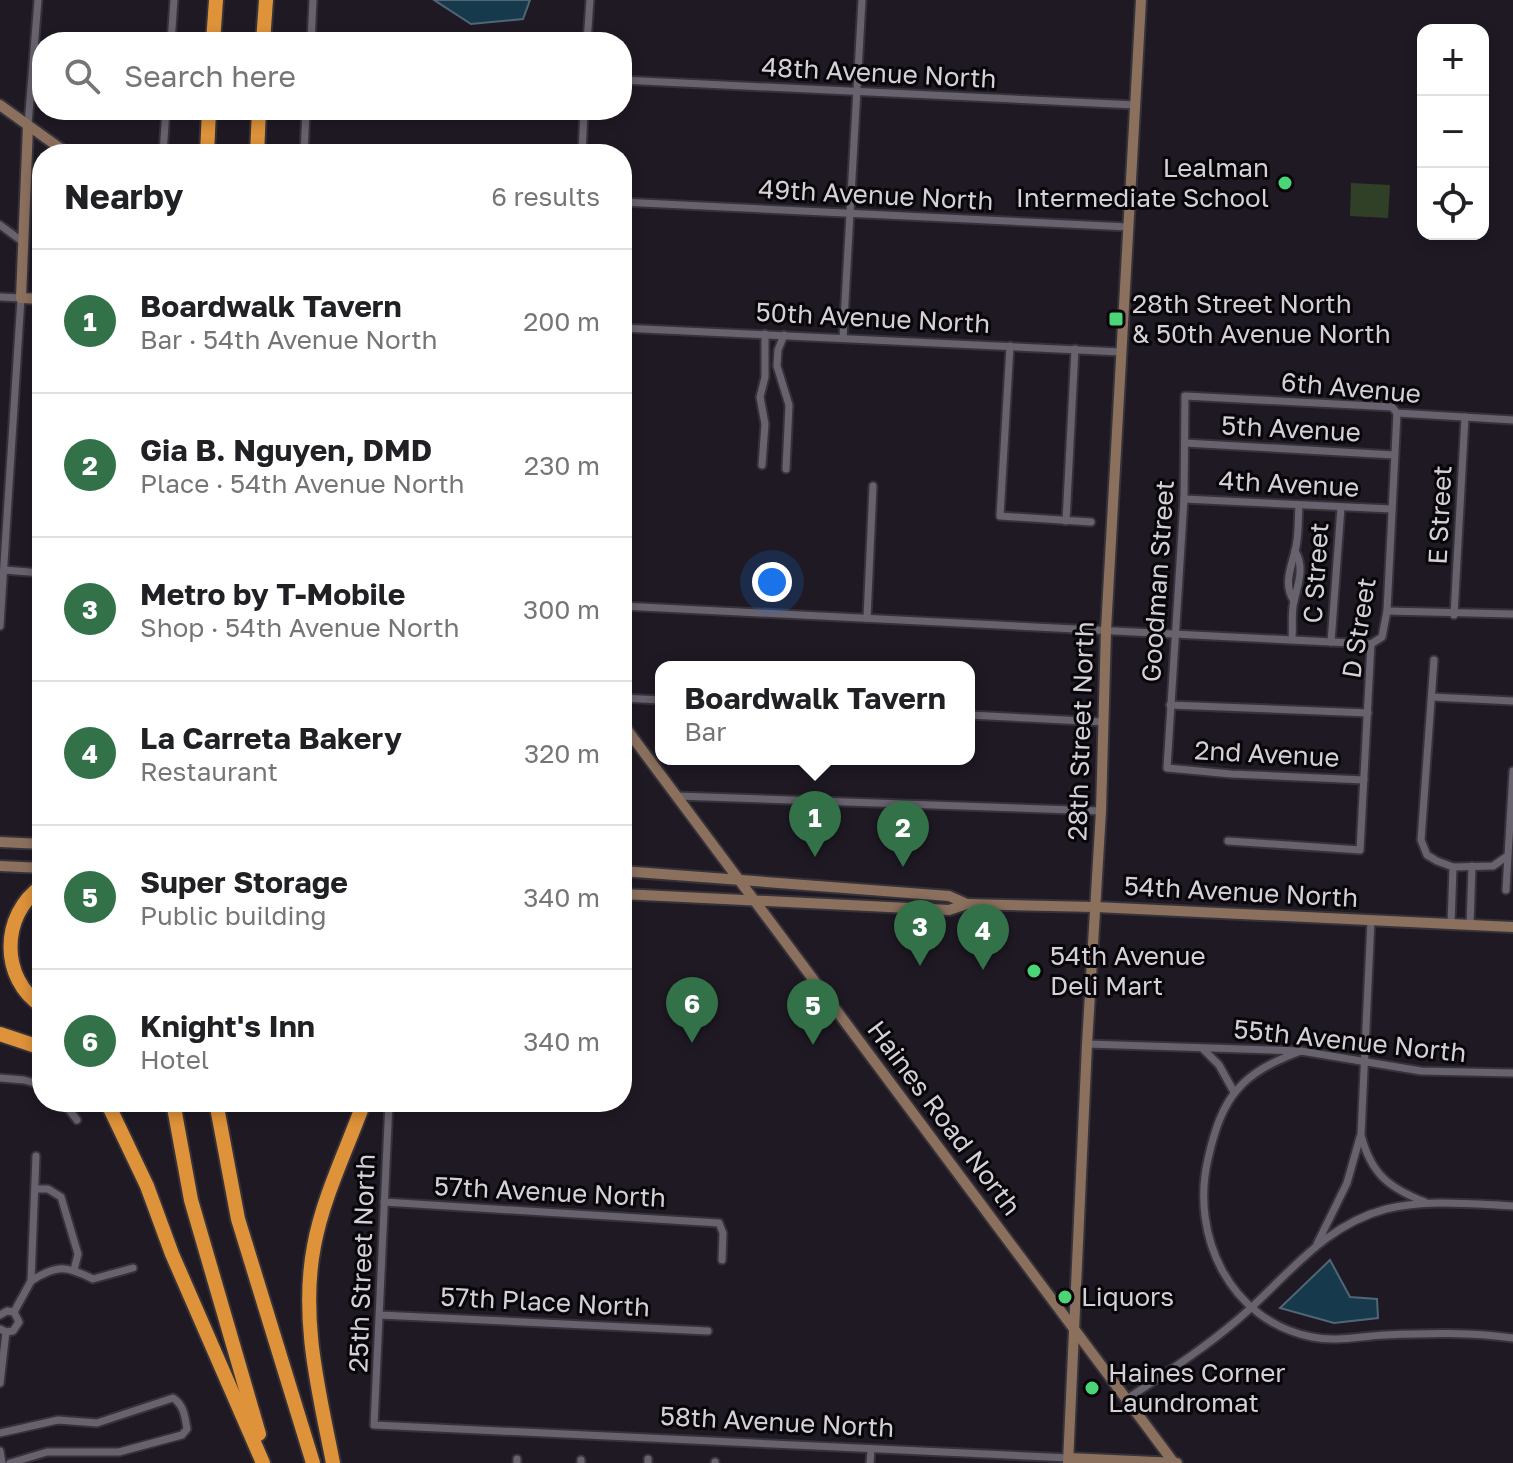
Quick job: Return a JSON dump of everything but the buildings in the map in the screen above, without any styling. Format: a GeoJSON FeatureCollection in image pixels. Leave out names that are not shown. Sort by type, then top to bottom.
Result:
{"type":"FeatureCollection","features":[{"type":"Feature","properties":{"kind":"highway"},"geometry":{"type":"LineString","coordinates":[[214,32],[216,0]]}},
{"type":"Feature","properties":{"kind":"highway"},"geometry":{"type":"LineString","coordinates":[[264,32],[266,0]]}},
{"type":"Feature","properties":{"kind":"highway"},"geometry":{"type":"LineString","coordinates":[[207,144],[209,120]]}},
{"type":"Feature","properties":{"kind":"highway"},"geometry":{"type":"LineString","coordinates":[[257,144],[259,120]]}},
{"type":"Feature","properties":{"kind":"highway"},"geometry":{"type":"LineString","coordinates":[[32,891],[13,908],[5,926],[1,963],[12,983],[32,1001]]}},
{"type":"Feature","properties":{"kind":"highway"},"geometry":{"type":"LineString","coordinates":[[3,1036],[32,1045]]}},
{"type":"Feature","properties":{"kind":"highway"},"geometry":{"type":"LineString","coordinates":[[112,1112],[147,1186],[172,1254],[265,1463]]}},
{"type":"Feature","properties":{"kind":"highway"},"geometry":{"type":"LineString","coordinates":[[175,1112],[191,1200],[265,1463]]}},
{"type":"Feature","properties":{"kind":"highway"},"geometry":{"type":"LineString","coordinates":[[218,1112],[238,1219],[313,1463]]}},
{"type":"Feature","properties":{"kind":"highway"},"geometry":{"type":"LineString","coordinates":[[333,1463],[312,1348],[309,1285],[318,1228],[360,1112]]}},
{"type":"Feature","properties":{"kind":"street"},"geometry":{"type":"LineString","coordinates":[[35,32],[38,0]]}},
{"type":"Feature","properties":{"kind":"street"},"geometry":{"type":"LineString","coordinates":[[172,32],[174,0]]}},
{"type":"Feature","properties":{"kind":"street"},"geometry":{"type":"LineString","coordinates":[[311,32],[313,0]]}},
{"type":"Feature","properties":{"kind":"street"},"geometry":{"type":"LineString","coordinates":[[588,32],[590,0]]}},
{"type":"Feature","properties":{"kind":"street"},"geometry":{"type":"LineString","coordinates":[[843,338],[862,0]]}},
{"type":"Feature","properties":{"kind":"street","name":"28th Street North"},"geometry":{"type":"LineString","coordinates":[[1068,1461],[1101,811],[1106,630],[1141,0]]}},
{"type":"Feature","properties":{"kind":"street"},"geometry":{"type":"LineString","coordinates":[[0,626],[4,511],[21,298],[32,76]]}},
{"type":"Feature","properties":{"kind":"street","name":"48th Avenue North"},"geometry":{"type":"LineString","coordinates":[[632,81],[1135,105]]}},
{"type":"Feature","properties":{"kind":"street"},"geometry":{"type":"LineString","coordinates":[[0,105],[54,144]]}},
{"type":"Feature","properties":{"kind":"street"},"geometry":{"type":"LineString","coordinates":[[164,144],[165,120]]}},
{"type":"Feature","properties":{"kind":"street"},"geometry":{"type":"LineString","coordinates":[[304,144],[306,120]]}},
{"type":"Feature","properties":{"kind":"street"},"geometry":{"type":"LineString","coordinates":[[582,144],[584,120]]}},
{"type":"Feature","properties":{"kind":"street","name":"49th Avenue North"},"geometry":{"type":"LineString","coordinates":[[632,202],[1128,227]]}},
{"type":"Feature","properties":{"kind":"street"},"geometry":{"type":"LineString","coordinates":[[0,225],[23,242]]}},
{"type":"Feature","properties":{"kind":"street"},"geometry":{"type":"LineString","coordinates":[[0,297],[32,299]]}},
{"type":"Feature","properties":{"kind":"street","name":"50th Avenue North"},"geometry":{"type":"LineString","coordinates":[[632,328],[1121,352]]}},
{"type":"Feature","properties":{"kind":"street"},"geometry":{"type":"LineString","coordinates":[[762,465],[765,424],[760,397],[765,377],[765,334]]}},
{"type":"Feature","properties":{"kind":"street"},"geometry":{"type":"LineString","coordinates":[[784,335],[778,350],[777,366],[789,405],[786,469]]}},
{"type":"Feature","properties":{"kind":"street"},"geometry":{"type":"LineString","coordinates":[[1010,346],[1000,516],[1091,522]]}},
{"type":"Feature","properties":{"kind":"street"},"geometry":{"type":"LineString","coordinates":[[1066,521],[1075,349]]}},
{"type":"Feature","properties":{"kind":"street","name":"6th Avenue"},"geometry":{"type":"LineString","coordinates":[[1185,396],[1392,407],[1397,413],[1513,420]]}},
{"type":"Feature","properties":{"kind":"street","name":"Goodman Street"},"geometry":{"type":"LineString","coordinates":[[1167,768],[1184,499],[1185,396]]}},
{"type":"Feature","properties":{"kind":"street","name":"D Street"},"geometry":{"type":"LineString","coordinates":[[1228,841],[1360,850],[1371,644],[1382,637],[1387,611],[1397,413]]}},
{"type":"Feature","properties":{"kind":"street","name":"E Street"},"geometry":{"type":"LineString","coordinates":[[1454,615],[1465,417]]}},
{"type":"Feature","properties":{"kind":"street","name":"5th Avenue"},"geometry":{"type":"LineString","coordinates":[[1185,443],[1394,455]]}},
{"type":"Feature","properties":{"kind":"street"},"geometry":{"type":"LineString","coordinates":[[867,618],[873,486]]}},
{"type":"Feature","properties":{"kind":"street","name":"4th Avenue"},"geometry":{"type":"LineString","coordinates":[[1184,499],[1391,509]]}},
{"type":"Feature","properties":{"kind":"street"},"geometry":{"type":"LineString","coordinates":[[1292,639],[1294,601],[1288,585],[1299,505]]}},
{"type":"Feature","properties":{"kind":"street","name":"C Street"},"geometry":{"type":"LineString","coordinates":[[1331,642],[1341,507]]}},
{"type":"Feature","properties":{"kind":"street"},"geometry":{"type":"LineString","coordinates":[[4,570],[32,572]]}},
{"type":"Feature","properties":{"kind":"street"},"geometry":{"type":"LineString","coordinates":[[632,606],[1371,644]]}},
{"type":"Feature","properties":{"kind":"street"},"geometry":{"type":"LineString","coordinates":[[1387,611],[1454,615],[1513,614]]}},
{"type":"Feature","properties":{"kind":"street"},"geometry":{"type":"LineString","coordinates":[[1434,660],[1421,840],[1427,855],[1453,867],[1493,866],[1506,857]]}},
{"type":"Feature","properties":{"kind":"street"},"geometry":{"type":"LineString","coordinates":[[1432,697],[1513,701]]}},
{"type":"Feature","properties":{"kind":"street"},"geometry":{"type":"LineString","coordinates":[[632,699],[655,700]]}},
{"type":"Feature","properties":{"kind":"street"},"geometry":{"type":"LineString","coordinates":[[1170,705],[1368,713]]}},
{"type":"Feature","properties":{"kind":"street"},"geometry":{"type":"LineString","coordinates":[[975,715],[1104,722]]}},
{"type":"Feature","properties":{"kind":"street","name":"Haines Road North"},"geometry":{"type":"LineString","coordinates":[[632,737],[1175,1463]]}},
{"type":"Feature","properties":{"kind":"street","name":"2nd Avenue"},"geometry":{"type":"LineString","coordinates":[[1167,768],[1364,780]]}},
{"type":"Feature","properties":{"kind":"street"},"geometry":{"type":"LineString","coordinates":[[1506,890],[1513,771]]}},
{"type":"Feature","properties":{"kind":"street"},"geometry":{"type":"LineString","coordinates":[[675,796],[1101,811]]}},
{"type":"Feature","properties":{"kind":"street"},"geometry":{"type":"LineString","coordinates":[[0,842],[32,844]]}},
{"type":"Feature","properties":{"kind":"street"},"geometry":{"type":"LineString","coordinates":[[0,866],[32,868]]}},
{"type":"Feature","properties":{"kind":"street"},"geometry":{"type":"LineString","coordinates":[[1470,925],[1472,866]]}},
{"type":"Feature","properties":{"kind":"street"},"geometry":{"type":"LineString","coordinates":[[1451,924],[1453,867]]}},
{"type":"Feature","properties":{"kind":"street","name":"54th Avenue North"},"geometry":{"type":"LineString","coordinates":[[632,872],[949,896],[967,904]]}},
{"type":"Feature","properties":{"kind":"street","name":"54th Avenue North"},"geometry":{"type":"LineString","coordinates":[[632,894],[949,910],[967,904],[1096,907],[1513,927]]}},
{"type":"Feature","properties":{"kind":"street"},"geometry":{"type":"LineString","coordinates":[[1317,1244],[1347,1183],[1361,1135],[1371,920]]}},
{"type":"Feature","properties":{"kind":"street","name":"55th Avenue North"},"geometry":{"type":"LineString","coordinates":[[1087,1044],[1301,1051],[1421,1071],[1513,1073]]}},
{"type":"Feature","properties":{"kind":"street"},"geometry":{"type":"LineString","coordinates":[[1203,1049],[1219,1065],[1234,1092]]}},
{"type":"Feature","properties":{"kind":"street"},"geometry":{"type":"LineString","coordinates":[[1301,1051],[1272,1061],[1253,1073],[1234,1092],[1222,1112],[1213,1137],[1203,1193],[1206,1228],[1212,1254],[1236,1294],[1268,1321],[1313,1338],[1447,1333],[1513,1338]]}},
{"type":"Feature","properties":{"kind":"street"},"geometry":{"type":"LineString","coordinates":[[0,1078],[32,1082]]}},
{"type":"Feature","properties":{"kind":"street"},"geometry":{"type":"LineString","coordinates":[[71,1112],[77,1120]]}},
{"type":"Feature","properties":{"kind":"street","name":"25th Street North"},"geometry":{"type":"LineString","coordinates":[[374,1425],[388,1112]]}},
{"type":"Feature","properties":{"kind":"street"},"geometry":{"type":"LineString","coordinates":[[1361,1135],[1379,1176],[1406,1195],[1427,1203]]}},
{"type":"Feature","properties":{"kind":"street"},"geometry":{"type":"LineString","coordinates":[[14,1312],[31,1281],[36,1156]]}},
{"type":"Feature","properties":{"kind":"street"},"geometry":{"type":"LineString","coordinates":[[35,1189],[48,1189],[61,1197],[78,1254],[74,1270]]}},
{"type":"Feature","properties":{"kind":"street","name":"57th Avenue North"},"geometry":{"type":"LineString","coordinates":[[384,1202],[713,1222],[722,1226],[722,1260]]}},
{"type":"Feature","properties":{"kind":"street"},"geometry":{"type":"LineString","coordinates":[[1127,1399],[1213,1341],[1252,1308],[1317,1244],[1362,1217],[1385,1209],[1427,1203],[1513,1206]]}},
{"type":"Feature","properties":{"kind":"street"},"geometry":{"type":"LineString","coordinates":[[31,1281],[55,1269],[74,1270],[93,1279],[133,1268]]}},
{"type":"Feature","properties":{"kind":"street"},"geometry":{"type":"LineString","coordinates":[[1,1312],[14,1312]]}},
{"type":"Feature","properties":{"kind":"street"},"geometry":{"type":"LineString","coordinates":[[0,1383],[3,1331],[13,1331],[18,1325],[14,1312]]}},
{"type":"Feature","properties":{"kind":"street","name":"57th Place North"},"geometry":{"type":"LineString","coordinates":[[380,1315],[708,1331]]}},
{"type":"Feature","properties":{"kind":"street"},"geometry":{"type":"LineString","coordinates":[[0,1433],[58,1420],[97,1423],[173,1398],[180,1403],[185,1416],[187,1429],[182,1435],[119,1452],[47,1452],[10,1463]]}},
{"type":"Feature","properties":{"kind":"street","name":"58th Avenue North"},"geometry":{"type":"LineString","coordinates":[[374,1425],[1068,1461],[1175,1463]]}},
{"type":"Feature","properties":{"kind":"street"},"geometry":{"type":"LineString","coordinates":[[870,1463],[871,1449]]}},
{"type":"Feature","properties":{"kind":"street"},"geometry":{"type":"LineString","coordinates":[[0,1451],[2,1463]]}},
{"type":"Feature","properties":{"kind":"green space"},"geometry":{"type":"Polygon","coordinates":[[[1351,183],[1390,185],[1388,218],[1350,216],[1351,183]]]}},
{"type":"Feature","properties":{"kind":"water"},"geometry":{"type":"Polygon","coordinates":[[[434,0],[530,0],[523,19],[471,24],[434,0]]]}},
{"type":"Feature","properties":{"kind":"water"},"geometry":{"type":"Polygon","coordinates":[[[1330,1260],[1350,1297],[1377,1299],[1378,1318],[1334,1323],[1280,1308],[1330,1260]]]}},
{"type":"Feature","properties":{"kind":"place","name":"Lealman Intermediate School"},"geometry":{"type":"Point","coordinates":[1285,183]}},
{"type":"Feature","properties":{"kind":"place","name":"28th Street North & 50th Avenue North"},"geometry":{"type":"Point","coordinates":[1116,319]}},
{"type":"Feature","properties":{"kind":"place","name":"Boardwalk Tavern"},"geometry":{"type":"Point","coordinates":[815,857]}},
{"type":"Feature","properties":{"kind":"place","name":"Gia B. Nguyen, DMD"},"geometry":{"type":"Point","coordinates":[903,867]}},
{"type":"Feature","properties":{"kind":"place","name":"Metro by T-Mobile"},"geometry":{"type":"Point","coordinates":[920,966]}},
{"type":"Feature","properties":{"kind":"place","name":"La Carreta Bakery"},"geometry":{"type":"Point","coordinates":[983,970]}},
{"type":"Feature","properties":{"kind":"place","name":"54th Avenue Deli Mart"},"geometry":{"type":"Point","coordinates":[1034,971]}},
{"type":"Feature","properties":{"kind":"place","name":"Knight's Inn"},"geometry":{"type":"Point","coordinates":[692,1043]}},
{"type":"Feature","properties":{"kind":"place","name":"Super Storage"},"geometry":{"type":"Point","coordinates":[813,1045]}},
{"type":"Feature","properties":{"kind":"place","name":"Liquors"},"geometry":{"type":"Point","coordinates":[1065,1297]}},
{"type":"Feature","properties":{"kind":"place","name":"Haines Corner Laundromat"},"geometry":{"type":"Point","coordinates":[1092,1388]}}]}
